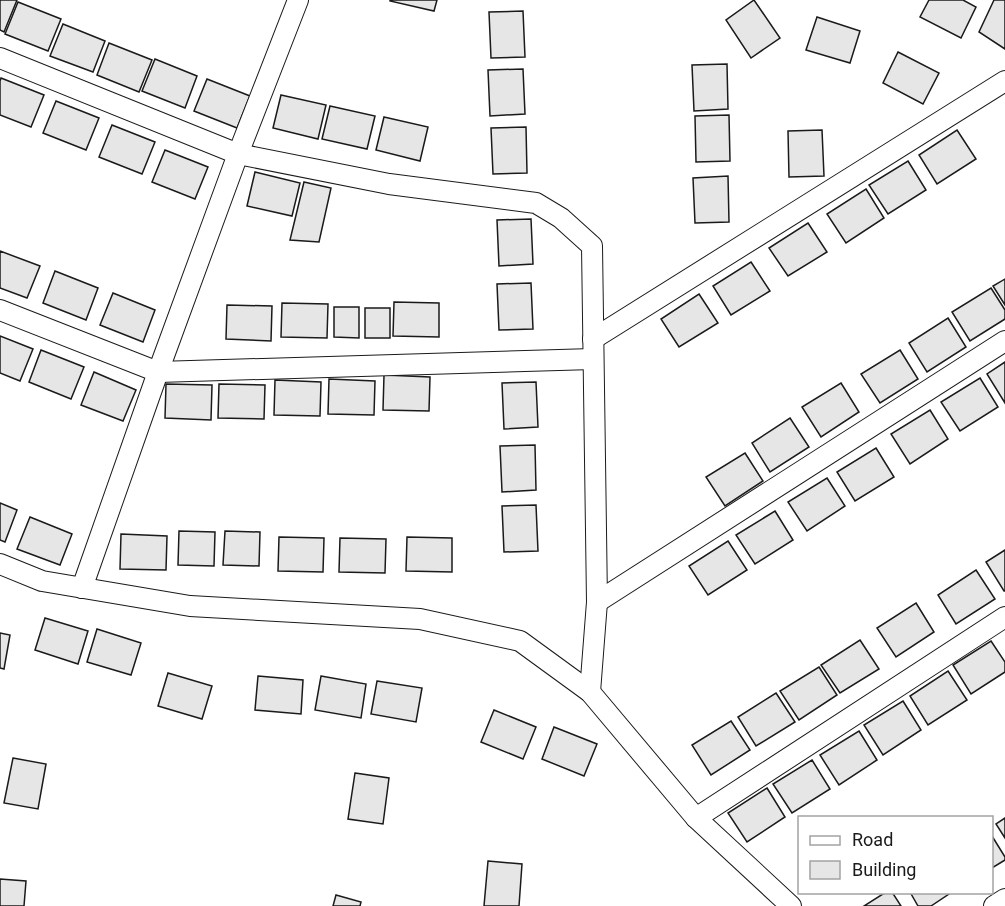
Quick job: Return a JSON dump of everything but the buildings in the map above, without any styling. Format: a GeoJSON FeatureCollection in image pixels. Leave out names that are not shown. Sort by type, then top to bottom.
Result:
{"type":"FeatureCollection","features":[{"type":"Feature","properties":{"kind":"street"},"geometry":{"type":"LineString","coordinates":[[82,588],[238,154],[298,0]]}},
{"type":"Feature","properties":{"kind":"street"},"geometry":{"type":"LineString","coordinates":[[0,58],[238,154],[389,183],[536,203],[561,218],[592,246],[597,602],[590,692]]}},
{"type":"Feature","properties":{"kind":"street"},"geometry":{"type":"LineString","coordinates":[[0,310],[158,372],[593,349],[1005,81]]}},
{"type":"Feature","properties":{"kind":"street"},"geometry":{"type":"LineString","coordinates":[[597,602],[1005,340]]}},
{"type":"Feature","properties":{"kind":"street"},"geometry":{"type":"LineString","coordinates":[[0,564],[42,581],[190,606],[420,619],[520,640],[590,692],[696,818],[791,906]]}},
{"type":"Feature","properties":{"kind":"street"},"geometry":{"type":"LineString","coordinates":[[696,818],[1005,617]]}},
{"type":"Feature","properties":{"kind":"street"},"geometry":{"type":"LineString","coordinates":[[994,906],[1005,899]]}}]}
